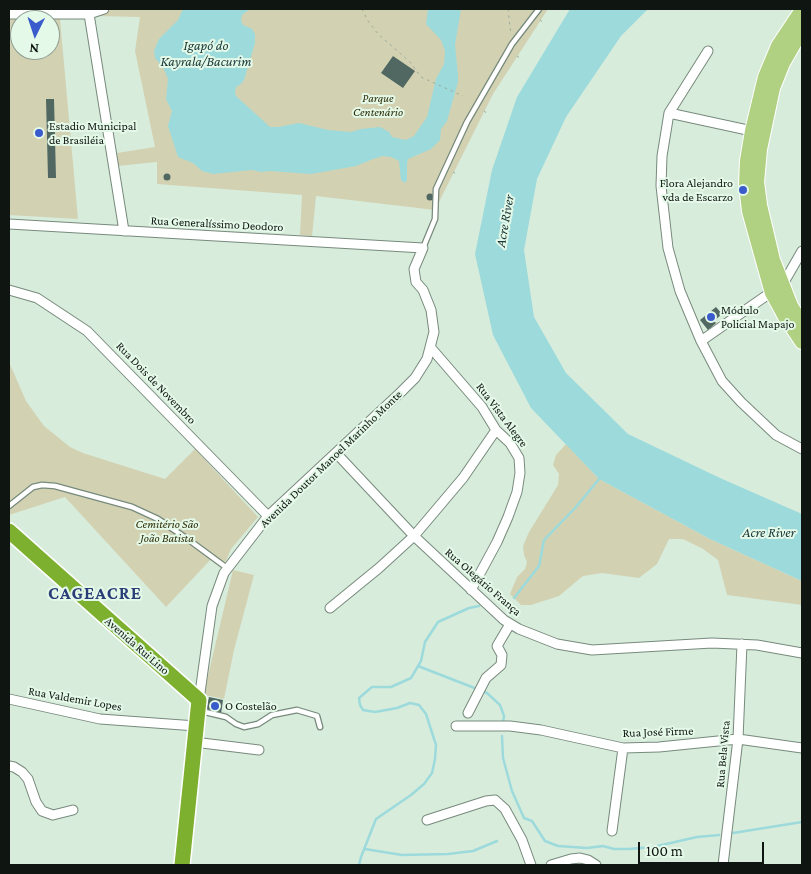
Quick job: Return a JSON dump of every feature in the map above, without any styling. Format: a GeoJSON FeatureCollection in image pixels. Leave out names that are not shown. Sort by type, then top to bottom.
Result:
{"type":"FeatureCollection","features":[{"type":"Feature","properties":{"kind":"highway","name":"Avenida Rui Lino"},"geometry":{"type":"LineString","coordinates":[[9,531],[199,706]]}},
{"type":"Feature","properties":{"kind":"highway","name":"Avenida Doutor Manoel Marinho Monte"},"geometry":{"type":"LineString","coordinates":[[182,865],[199,706]]}},
{"type":"Feature","properties":{"kind":"main road"},"geometry":{"type":"LineString","coordinates":[[802,10],[778,46],[765,77],[752,131],[747,160],[746,185],[758,245],[778,289],[802,324]]}},
{"type":"Feature","properties":{"kind":"main road"},"geometry":{"type":"LineString","coordinates":[[801,34],[783,63],[773,88],[760,149],[757,182],[764,228],[773,260],[784,315],[802,342]]}},
{"type":"Feature","properties":{"kind":"street"},"geometry":{"type":"LineString","coordinates":[[9,14],[89,14],[104,9]]}},
{"type":"Feature","properties":{"kind":"street"},"geometry":{"type":"LineString","coordinates":[[89,14],[124,232]]}},
{"type":"Feature","properties":{"kind":"street"},"geometry":{"type":"LineString","coordinates":[[708,51],[670,112],[662,156],[661,178],[667,239],[680,292],[700,341],[722,381],[740,402],[776,435],[802,449]]}},
{"type":"Feature","properties":{"kind":"street"},"geometry":{"type":"LineString","coordinates":[[670,112],[752,131]]}},
{"type":"Feature","properties":{"kind":"street","name":"Rua Generalíssimo Deodoro"},"geometry":{"type":"LineString","coordinates":[[9,224],[423,248]]}},
{"type":"Feature","properties":{"kind":"street","name":"Avenida Doutor Manoel Marinho Monte"},"geometry":{"type":"LineString","coordinates":[[199,706],[212,606],[227,568],[268,516],[415,378],[427,359],[434,332],[431,310],[423,290],[416,282],[414,269],[423,248]]}},
{"type":"Feature","properties":{"kind":"street"},"geometry":{"type":"LineString","coordinates":[[700,341],[778,289],[802,251]]}},
{"type":"Feature","properties":{"kind":"street","name":"Rua Dois de Novembro"},"geometry":{"type":"LineString","coordinates":[[9,290],[37,298],[87,331],[268,516]]}},
{"type":"Feature","properties":{"kind":"street","name":"Rua Vista Alegre"},"geometry":{"type":"LineString","coordinates":[[431,348],[482,407],[496,430],[510,443],[519,458],[520,473],[517,492],[504,525],[471,590]]}},
{"type":"Feature","properties":{"kind":"street"},"geometry":{"type":"LineString","coordinates":[[330,608],[380,568],[414,536],[463,478],[496,430]]}},
{"type":"Feature","properties":{"kind":"street","name":"Rua Olegário França"},"geometry":{"type":"LineString","coordinates":[[336,454],[414,536],[471,590],[510,624],[519,629],[557,644],[592,650],[742,644],[802,653]]}},
{"type":"Feature","properties":{"kind":"street"},"geometry":{"type":"LineString","coordinates":[[468,713],[486,678],[501,665],[502,654],[497,646],[510,624]]}},
{"type":"Feature","properties":{"kind":"street","name":"Rua Bela Vista"},"geometry":{"type":"LineString","coordinates":[[723,865],[738,739],[742,644]]}},
{"type":"Feature","properties":{"kind":"street","name":"Rua Valdemir Lopes"},"geometry":{"type":"LineString","coordinates":[[9,699],[100,719],[196,726]]}},
{"type":"Feature","properties":{"kind":"street","name":"Rua José Firme"},"geometry":{"type":"LineString","coordinates":[[456,726],[517,727],[566,735],[623,748],[659,747],[738,739],[802,748]]}},
{"type":"Feature","properties":{"kind":"street"},"geometry":{"type":"LineString","coordinates":[[194,742],[259,750]]}},
{"type":"Feature","properties":{"kind":"street"},"geometry":{"type":"LineString","coordinates":[[612,831],[623,748]]}},
{"type":"Feature","properties":{"kind":"street"},"geometry":{"type":"LineString","coordinates":[[9,766],[22,772],[28,779],[36,802],[42,811],[53,815],[73,810]]}},
{"type":"Feature","properties":{"kind":"street"},"geometry":{"type":"LineString","coordinates":[[427,820],[495,800],[505,809],[522,840],[531,865]]}},
{"type":"Feature","properties":{"kind":"street"},"geometry":{"type":"LineString","coordinates":[[551,865],[580,858],[596,865]]}},
{"type":"Feature","properties":{"kind":"lane"},"geometry":{"type":"LineString","coordinates":[[512,44],[539,9]]}},
{"type":"Feature","properties":{"kind":"lane","name":"Avenida Doutor Manoel Marinho Monte"},"geometry":{"type":"LineString","coordinates":[[423,248],[435,219],[436,189],[467,122],[512,44]]}},
{"type":"Feature","properties":{"kind":"lane"},"geometry":{"type":"LineString","coordinates":[[9,506],[33,487],[42,485],[55,486],[132,507],[158,519],[227,568]]}},
{"type":"Feature","properties":{"kind":"lane"},"geometry":{"type":"LineString","coordinates":[[199,706],[222,715],[244,727],[258,724],[272,715],[297,710],[317,716],[320,727]]}},
{"type":"Feature","properties":{"kind":"path"},"geometry":{"type":"LineString","coordinates":[[362,9],[378,34],[406,58],[415,67],[417,73],[426,81],[463,96]]}},
{"type":"Feature","properties":{"kind":"path"},"geometry":{"type":"LineString","coordinates":[[508,9],[512,44]]}},
{"type":"Feature","properties":{"kind":"path"},"geometry":{"type":"LineString","coordinates":[[540,20],[544,22]]}},
{"type":"Feature","properties":{"kind":"path"},"geometry":{"type":"LineString","coordinates":[[516,56],[521,59]]}},
{"type":"Feature","properties":{"kind":"path"},"geometry":{"type":"LineString","coordinates":[[484,111],[489,116]]}},
{"type":"Feature","properties":{"kind":"path"},"geometry":{"type":"LineString","coordinates":[[453,172],[458,175]]}},
{"type":"Feature","properties":{"kind":"green space","name":"Parque Centenário"},"geometry":{"type":"Polygon","coordinates":[[[111,9],[548,9],[493,94],[435,210],[316,196],[312,236],[300,235],[302,195],[157,184],[157,162],[118,166],[117,153],[155,147],[135,51],[140,17],[95,16],[111,9]]]}},
{"type":"Feature","properties":{"kind":"green space","name":"Estadio Municipal de Brasiléia"},"geometry":{"type":"Polygon","coordinates":[[[9,18],[10,60],[60,60],[60,19],[78,219],[9,215],[9,18]]]}},
{"type":"Feature","properties":{"kind":"green space","name":"Cemitério São João Batista"},"geometry":{"type":"Polygon","coordinates":[[[9,362],[26,401],[44,426],[70,447],[83,453],[165,479],[195,449],[258,517],[231,549],[226,561],[222,562],[214,556],[166,607],[65,497],[9,515],[9,362]]]}},
{"type":"Feature","properties":{"kind":"green space"},"geometry":{"type":"Polygon","coordinates":[[[566,444],[599,479],[710,539],[802,581],[802,605],[727,595],[718,560],[703,549],[683,539],[669,539],[657,564],[639,578],[602,573],[583,576],[559,596],[531,605],[521,605],[510,594],[517,577],[525,569],[527,562],[523,546],[529,532],[558,485],[559,474],[553,465],[556,455],[566,444]]]}},
{"type":"Feature","properties":{"kind":"green space"},"geometry":{"type":"Polygon","coordinates":[[[233,570],[254,575],[234,650],[224,699],[205,695],[233,570]]]}},
{"type":"Feature","properties":{"kind":"water","name":"Igapó do Kayrala/Bacurim"},"geometry":{"type":"Polygon","coordinates":[[[183,9],[250,9],[242,15],[241,20],[243,25],[252,29],[255,34],[255,43],[244,80],[236,87],[235,92],[236,96],[270,127],[299,123],[328,130],[351,132],[380,127],[389,132],[392,137],[406,140],[414,136],[427,117],[436,79],[444,64],[445,51],[441,40],[426,24],[428,9],[461,9],[455,45],[458,82],[447,121],[441,129],[440,140],[431,149],[408,159],[407,180],[405,183],[401,180],[399,161],[383,156],[356,166],[311,174],[252,170],[213,174],[202,171],[193,163],[178,157],[168,126],[172,111],[166,99],[168,79],[163,67],[155,58],[154,51],[159,39],[178,20],[183,9]]]}},
{"type":"Feature","properties":{"kind":"water","name":"Acre River"},"geometry":{"type":"Polygon","coordinates":[[[570,9],[648,9],[621,36],[566,117],[537,179],[524,250],[534,317],[566,373],[628,434],[720,478],[802,514],[802,581],[710,539],[599,479],[531,408],[493,335],[475,254],[492,170],[517,97],[570,9]]]}},
{"type":"Feature","properties":{"kind":"building"},"geometry":{"type":"Polygon","coordinates":[[[393,56],[415,71],[403,88],[381,73],[393,56]]]}},
{"type":"Feature","properties":{"kind":"building"},"geometry":{"type":"Polygon","coordinates":[[[46,99],[54,99],[56,178],[48,178],[46,99]]]}},
{"type":"Feature","properties":{"kind":"building"},"geometry":{"type":"Polygon","coordinates":[[[167,173],[171,177],[167,181],[163,177],[167,173]]]}},
{"type":"Feature","properties":{"kind":"building"},"geometry":{"type":"Polygon","coordinates":[[[430,193],[434,197],[430,201],[426,197],[430,193]]]}},
{"type":"Feature","properties":{"kind":"building","name":"Módulo Policial Mapajo"},"geometry":{"type":"Polygon","coordinates":[[[716,307],[722,314],[708,330],[700,320],[716,307]]]}},
{"type":"Feature","properties":{"kind":"building","name":"O Costelão"},"geometry":{"type":"Polygon","coordinates":[[[209,697],[223,700],[221,714],[206,711],[209,697]]]}},
{"type":"Feature","properties":{"kind":"waterway"},"geometry":{"type":"LineString","coordinates":[[514,598],[539,566],[544,540],[576,507],[600,478]]}},
{"type":"Feature","properties":{"kind":"waterway"},"geometry":{"type":"LineString","coordinates":[[359,865],[376,819],[411,795],[424,784],[432,773],[436,745],[426,714],[419,705],[410,703],[397,708],[375,712],[363,710],[359,698],[372,687],[391,687],[411,678],[421,661],[425,642],[438,622],[469,608],[479,606]]}},
{"type":"Feature","properties":{"kind":"waterway"},"geometry":{"type":"LineString","coordinates":[[418,666],[477,689]]}},
{"type":"Feature","properties":{"kind":"waterway"},"geometry":{"type":"LineString","coordinates":[[482,691],[500,705],[504,716],[503,722]]}},
{"type":"Feature","properties":{"kind":"waterway"},"geometry":{"type":"LineString","coordinates":[[502,736],[503,758],[512,791],[524,818],[532,821],[545,841],[558,846],[587,848],[603,846],[614,849],[629,849],[653,847],[697,837],[719,835]]}},
{"type":"Feature","properties":{"kind":"waterway"},"geometry":{"type":"LineString","coordinates":[[733,833],[802,822]]}},
{"type":"Feature","properties":{"kind":"waterway"},"geometry":{"type":"LineString","coordinates":[[365,849],[402,855],[448,854],[473,851],[497,841]]}},
{"type":"Feature","properties":{"kind":"place","name":"Estadio Municipal de Brasiléia"},"geometry":{"type":"Point","coordinates":[39,133]}},
{"type":"Feature","properties":{"kind":"place","name":"Flora Alejandro vda de Escarzo"},"geometry":{"type":"Point","coordinates":[743,190]}},
{"type":"Feature","properties":{"kind":"place","name":"Módulo Policial Mapajo"},"geometry":{"type":"Point","coordinates":[711,317]}},
{"type":"Feature","properties":{"kind":"place","name":"O Costelão"},"geometry":{"type":"Point","coordinates":[215,706]}},
{"type":"Feature","properties":{"kind":"district","name":"CAGEACRE"},"geometry":{"type":"Point","coordinates":[95,593]}}]}
